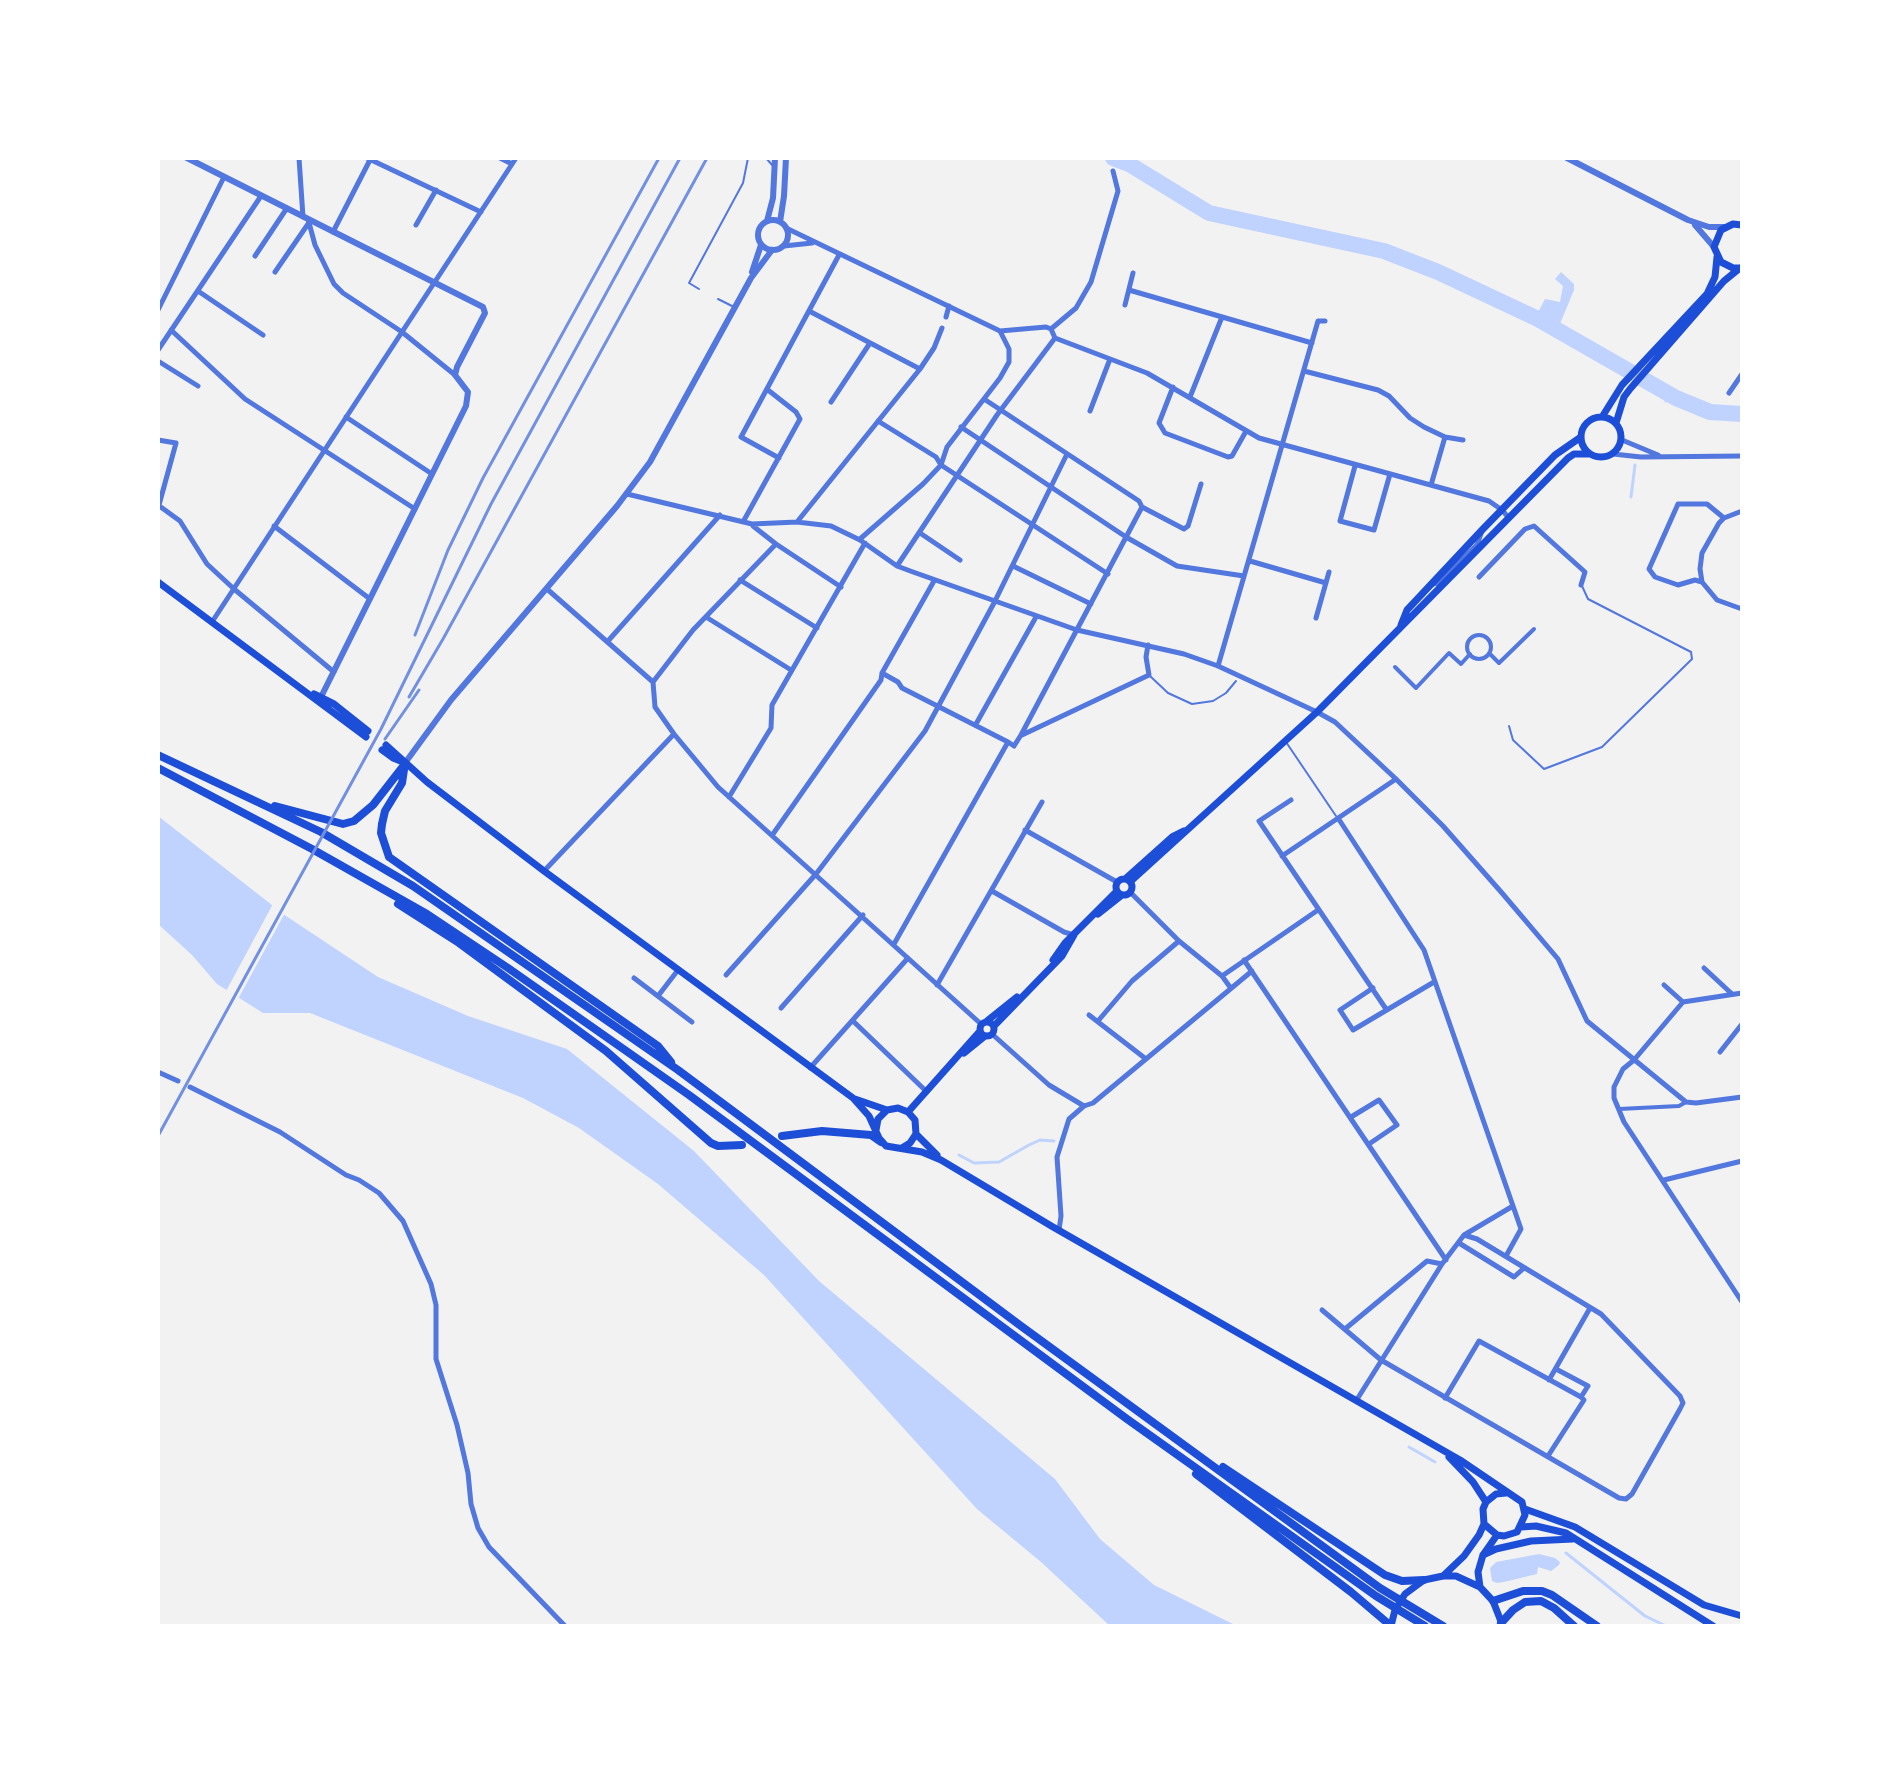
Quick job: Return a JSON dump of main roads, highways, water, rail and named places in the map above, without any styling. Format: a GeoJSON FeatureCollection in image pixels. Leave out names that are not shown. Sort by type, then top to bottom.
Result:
{"type":"FeatureCollection","features":[{"type":"Feature","properties":{"kind":"highway"},"geometry":{"type":"LineString","coordinates":[[158,755],[321,832],[413,886],[678,1070],[1380,1588],[1443,1626]]}},
{"type":"Feature","properties":{"kind":"highway"},"geometry":{"type":"LineString","coordinates":[[253,800],[343,824],[365,814],[405,763]]}},
{"type":"Feature","properties":{"kind":"highway"},"geometry":{"type":"LineString","coordinates":[[405,763],[402,783],[385,811],[381,833],[389,857],[397,866],[528,953],[658,1046],[678,1070]]}},
{"type":"Feature","properties":{"kind":"highway"},"geometry":{"type":"LineString","coordinates":[[158,768],[439,922],[689,1095],[1127,1419],[1376,1596],[1425,1626]]}},
{"type":"Feature","properties":{"kind":"highway"},"geometry":{"type":"LineString","coordinates":[[337,864],[459,943],[606,1051],[711,1143],[718,1146],[742,1145]]}},
{"type":"Feature","properties":{"kind":"highway"},"geometry":{"type":"LineString","coordinates":[[606,1051],[621,1048]]}},
{"type":"Feature","properties":{"kind":"highway"},"geometry":{"type":"LineString","coordinates":[[782,1136],[822,1131],[871,1135],[881,1142]]}},
{"type":"Feature","properties":{"kind":"highway"},"geometry":{"type":"LineString","coordinates":[[1135,1409],[1385,1575],[1402,1581],[1424,1580]]}},
{"type":"Feature","properties":{"kind":"highway"},"geometry":{"type":"LineString","coordinates":[[1127,1419],[1392,1624]]}},
{"type":"Feature","properties":{"kind":"highway"},"geometry":{"type":"LineString","coordinates":[[1493,1601],[1523,1591],[1542,1591],[1597,1626]]}},
{"type":"Feature","properties":{"kind":"highway"},"geometry":{"type":"LineString","coordinates":[[1502,1624],[1513,1610],[1525,1602],[1541,1601],[1574,1626]]}},
{"type":"Feature","properties":{"kind":"main road"},"geometry":{"type":"LineString","coordinates":[[1589,454],[1581,437],[1585,425],[1602,417],[1707,294],[1715,277],[1717,257],[1714,247],[1717,235],[1726,227],[1742,225]]}},
{"type":"Feature","properties":{"kind":"main road"},"geometry":{"type":"LineString","coordinates":[[1717,257],[1727,266],[1741,268]]}},
{"type":"Feature","properties":{"kind":"main road"},"geometry":{"type":"LineString","coordinates":[[1646,364],[1724,281],[1741,268]]}},
{"type":"Feature","properties":{"kind":"main road"},"geometry":{"type":"LineString","coordinates":[[908,1112],[955,1059],[1062,956],[1074,935],[1172,837],[1190,828],[1317,712],[1568,458],[1574,454],[1601,458],[1613,454],[1622,440],[1616,423],[1626,387]]}},
{"type":"Feature","properties":{"kind":"main road"},"geometry":{"type":"LineString","coordinates":[[1602,417],[1616,423]]}},
{"type":"Feature","properties":{"kind":"main road"},"geometry":{"type":"LineString","coordinates":[[1399,629],[1407,610],[1482,530],[1555,455],[1581,437]]}},
{"type":"Feature","properties":{"kind":"main road"},"geometry":{"type":"LineString","coordinates":[[158,582],[367,734]]}},
{"type":"Feature","properties":{"kind":"main road"},"geometry":{"type":"LineString","coordinates":[[384,747],[393,758],[405,763],[428,784],[544,871],[853,1098],[869,1116],[881,1142],[891,1148],[922,1152],[941,1160],[1469,1466],[1522,1502],[1525,1509],[1521,1527]]}},
{"type":"Feature","properties":{"kind":"main road"},"geometry":{"type":"LineString","coordinates":[[853,1098],[887,1110],[898,1108],[908,1112],[915,1120],[916,1134],[910,1143],[900,1148]]}},
{"type":"Feature","properties":{"kind":"main road"},"geometry":{"type":"LineString","coordinates":[[876,1130],[878,1119],[887,1110]]}},
{"type":"Feature","properties":{"kind":"main road"},"geometry":{"type":"LineString","coordinates":[[916,1134],[941,1160]]}},
{"type":"Feature","properties":{"kind":"main road"},"geometry":{"type":"LineString","coordinates":[[1448,1455],[1473,1482],[1486,1502]]}},
{"type":"Feature","properties":{"kind":"main road"},"geometry":{"type":"LineString","coordinates":[[1443,1576],[1475,1543],[1484,1524],[1486,1502],[1496,1494],[1509,1494]]}},
{"type":"Feature","properties":{"kind":"main road"},"geometry":{"type":"LineString","coordinates":[[1525,1509],[1575,1527],[1704,1605],[1737,1613]]}},
{"type":"Feature","properties":{"kind":"main road"},"geometry":{"type":"LineString","coordinates":[[1484,1524],[1497,1535],[1510,1535],[1521,1527],[1550,1528],[1566,1533],[1716,1626],[1720,1620],[1737,1613]]}},
{"type":"Feature","properties":{"kind":"main road"},"geometry":{"type":"LineString","coordinates":[[1480,1587],[1478,1572],[1483,1555],[1497,1535]]}},
{"type":"Feature","properties":{"kind":"main road"},"geometry":{"type":"LineString","coordinates":[[1483,1555],[1531,1541],[1573,1539]]}},
{"type":"Feature","properties":{"kind":"main road"},"geometry":{"type":"LineString","coordinates":[[1392,1624],[1405,1594],[1424,1580],[1443,1576],[1456,1576],[1480,1587],[1493,1601],[1502,1624]]}},
{"type":"Feature","properties":{"kind":"water"},"geometry":{"type":"Polygon","coordinates":[[[1561,272],[1574,284],[1574,290],[1557,331],[1535,318],[1545,299],[1560,302],[1563,286],[1555,279],[1561,272]]]}},
{"type":"Feature","properties":{"kind":"water"},"geometry":{"type":"Polygon","coordinates":[[[158,816],[286,916],[378,977],[468,1016],[567,1049],[694,1151],[819,1281],[1055,1479],[1100,1539],[1154,1585],[1237,1626],[1110,1626],[1041,1562],[977,1509],[764,1275],[658,1184],[579,1128],[523,1098],[310,1013],[263,1013],[217,984],[192,955],[158,924],[158,816]]]}},
{"type":"Feature","properties":{"kind":"water"},"geometry":{"type":"Polygon","coordinates":[[[1539,1554],[1555,1558],[1559,1565],[1551,1571],[1538,1567],[1537,1574],[1504,1582],[1492,1581],[1490,1568],[1496,1562],[1539,1554]]]}},
{"type":"Feature","properties":{"kind":"waterway"},"geometry":{"type":"LineString","coordinates":[[1113,158],[1129,164],[1209,213],[1384,251],[1438,272],[1538,319],[1676,398],[1710,412],[1742,414]]}},
{"type":"Feature","properties":{"kind":"waterway"},"geometry":{"type":"LineString","coordinates":[[1666,401],[1667,393]]}},
{"type":"Feature","properties":{"kind":"waterway"},"geometry":{"type":"LineString","coordinates":[[1631,497],[1635,465]]}},
{"type":"Feature","properties":{"kind":"waterway"},"geometry":{"type":"LineString","coordinates":[[959,1155],[974,1163],[999,1162],[1040,1140],[1054,1141]]}},
{"type":"Feature","properties":{"kind":"waterway"},"geometry":{"type":"LineString","coordinates":[[1409,1447],[1435,1462]]}},
{"type":"Feature","properties":{"kind":"waterway"},"geometry":{"type":"LineString","coordinates":[[1566,1553],[1645,1616],[1666,1626]]}},
{"type":"Feature","properties":{"kind":"railway"},"geometry":{"type":"LineString","coordinates":[[415,635],[448,550],[483,478],[659,158]]}},
{"type":"Feature","properties":{"kind":"railway"},"geometry":{"type":"LineString","coordinates":[[158,1136],[381,729],[491,504],[680,158]]}},
{"type":"Feature","properties":{"kind":"railway"},"geometry":{"type":"LineString","coordinates":[[409,697],[707,158]]}},
{"type":"Feature","properties":{"kind":"railway"},"geometry":{"type":"LineString","coordinates":[[385,739],[419,690]]}}]}
